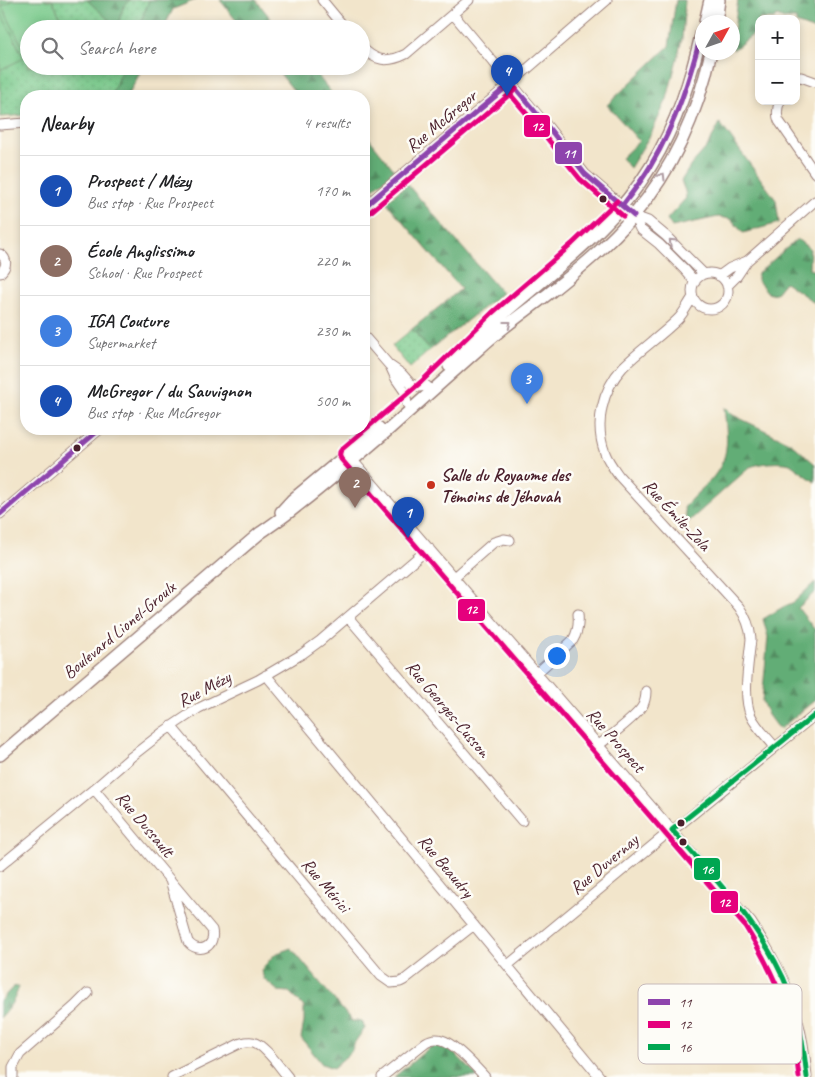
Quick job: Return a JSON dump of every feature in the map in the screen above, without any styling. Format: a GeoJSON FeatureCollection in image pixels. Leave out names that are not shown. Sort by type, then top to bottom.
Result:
{"type":"FeatureCollection","features":[{"type":"Feature","properties":{"kind":"main road"},"geometry":{"type":"LineString","coordinates":[[707,15],[710,0]]}},
{"type":"Feature","properties":{"kind":"main road"},"geometry":{"type":"LineString","coordinates":[[717,15],[719,0]]}},
{"type":"Feature","properties":{"kind":"main road","name":"Boulevard Lionel-Groulx"},"geometry":{"type":"LineString","coordinates":[[0,755],[260,533],[297,507],[452,364],[487,328],[594,235],[622,206],[651,167],[679,109],[695,56]]}},
{"type":"Feature","properties":{"kind":"main road","name":"Boulevard Lionel-Groulx"},"geometry":{"type":"LineString","coordinates":[[350,457],[455,371],[488,340],[579,268],[634,216],[652,192],[680,144],[703,88],[709,60]]}},
{"type":"Feature","properties":{"kind":"street"},"geometry":{"type":"LineString","coordinates":[[322,0],[339,20]]}},
{"type":"Feature","properties":{"kind":"street"},"geometry":{"type":"LineString","coordinates":[[370,54],[380,59],[389,60],[406,54],[470,0]]}},
{"type":"Feature","properties":{"kind":"street","name":"Rue McGregor"},"geometry":{"type":"LineString","coordinates":[[370,202],[607,0]]}},
{"type":"Feature","properties":{"kind":"street"},"geometry":{"type":"LineString","coordinates":[[453,14],[585,174],[634,216],[648,221],[666,236],[704,274]]}},
{"type":"Feature","properties":{"kind":"street"},"geometry":{"type":"LineString","coordinates":[[800,77],[815,82]]}},
{"type":"Feature","properties":{"kind":"street"},"geometry":{"type":"LineString","coordinates":[[779,105],[777,116],[779,121],[815,172]]}},
{"type":"Feature","properties":{"kind":"street"},"geometry":{"type":"LineString","coordinates":[[0,125],[20,123]]}},
{"type":"Feature","properties":{"kind":"street"},"geometry":{"type":"LineString","coordinates":[[727,286],[737,276],[747,261],[815,201]]}},
{"type":"Feature","properties":{"kind":"street"},"geometry":{"type":"LineString","coordinates":[[634,216],[640,229],[659,244],[695,282]]}},
{"type":"Feature","properties":{"kind":"street"},"geometry":{"type":"LineString","coordinates":[[0,254],[6,261],[4,269],[0,273]]}},
{"type":"Feature","properties":{"kind":"street"},"geometry":{"type":"LineString","coordinates":[[719,276],[730,268],[747,261]]}},
{"type":"Feature","properties":{"kind":"street"},"geometry":{"type":"LineString","coordinates":[[704,274],[719,276],[727,286],[728,294],[726,298],[720,306],[710,309],[702,307],[698,304],[692,292],[695,282],[704,274]]}},
{"type":"Feature","properties":{"kind":"street","name":"Rue Émile-Zola"},"geometry":{"type":"LineString","coordinates":[[694,297],[679,318],[621,369],[609,387],[601,408],[600,432],[605,454],[619,476],[739,607],[745,616],[751,639],[746,694],[747,705],[756,724],[775,747]]}},
{"type":"Feature","properties":{"kind":"street","name":"Rue Émile-Zola"},"geometry":{"type":"LineString","coordinates":[[679,318],[702,307]]}},
{"type":"Feature","properties":{"kind":"street"},"geometry":{"type":"LineString","coordinates":[[370,343],[390,365],[410,383],[415,386],[427,386]]}},
{"type":"Feature","properties":{"kind":"street"},"geometry":{"type":"LineString","coordinates":[[390,365],[396,379],[404,388],[407,404]]}},
{"type":"Feature","properties":{"kind":"street"},"geometry":{"type":"LineString","coordinates":[[0,514],[93,435]]}},
{"type":"Feature","properties":{"kind":"street","name":"Rue Prospect"},"geometry":{"type":"LineString","coordinates":[[350,457],[742,910],[758,933],[786,984]]}},
{"type":"Feature","properties":{"kind":"street"},"geometry":{"type":"LineString","coordinates":[[454,577],[494,542],[504,539],[510,540]]}},
{"type":"Feature","properties":{"kind":"street","name":"Rue Mézy"},"geometry":{"type":"LineString","coordinates":[[0,866],[171,726],[199,708],[266,675],[302,654],[320,641],[429,548]]}},
{"type":"Feature","properties":{"kind":"street"},"geometry":{"type":"LineString","coordinates":[[537,673],[573,640],[578,628],[578,614]]}},
{"type":"Feature","properties":{"kind":"street","name":"Rue Georges-Cusson"},"geometry":{"type":"LineString","coordinates":[[348,617],[522,821]]}},
{"type":"Feature","properties":{"kind":"street","name":"Rue Beaudry"},"geometry":{"type":"LineString","coordinates":[[266,675],[600,1077]]}},
{"type":"Feature","properties":{"kind":"street"},"geometry":{"type":"LineString","coordinates":[[599,745],[638,711],[644,702],[646,691]]}},
{"type":"Feature","properties":{"kind":"street","name":"Rue Duvernay"},"geometry":{"type":"LineString","coordinates":[[508,965],[664,836],[815,715]]}},
{"type":"Feature","properties":{"kind":"street","name":"Rue Mérici"},"geometry":{"type":"LineString","coordinates":[[171,726],[382,976],[390,983],[404,980],[474,924]]}},
{"type":"Feature","properties":{"kind":"street","name":"Rue Dussault"},"geometry":{"type":"LineString","coordinates":[[94,789],[212,930],[212,940],[205,947],[197,948],[188,942],[170,880]]}},
{"type":"Feature","properties":{"kind":"street"},"geometry":{"type":"LineString","coordinates":[[13,1077],[13,1067],[20,1054],[88,993]]}},
{"type":"Feature","properties":{"kind":"street"},"geometry":{"type":"LineString","coordinates":[[382,1077],[431,1039],[443,1040],[449,1044],[470,1061],[485,1077]]}},
{"type":"Feature","properties":{"kind":"street","name":"Rue Prospect"},"geometry":{"type":"LineString","coordinates":[[802,1040],[806,1077]]}},
{"type":"Feature","properties":{"kind":"street"},"geometry":{"type":"LineString","coordinates":[[172,1077],[241,1044],[253,1042],[262,1047],[288,1077]]}},
{"type":"Feature","properties":{"kind":"green space"},"geometry":{"type":"Polygon","coordinates":[[[0,0],[195,0],[173,9],[168,20],[20,20],[20,75],[138,75],[131,90],[20,90],[20,115],[0,117],[0,0]]]}},
{"type":"Feature","properties":{"kind":"green space"},"geometry":{"type":"Polygon","coordinates":[[[14,0],[52,0],[62,20],[20,20],[20,42],[2,6],[14,0]]]}},
{"type":"Feature","properties":{"kind":"green space"},"geometry":{"type":"Polygon","coordinates":[[[87,0],[130,0],[123,9],[119,20],[109,20],[87,0]]]}},
{"type":"Feature","properties":{"kind":"green space"},"geometry":{"type":"Polygon","coordinates":[[[149,0],[195,0],[173,9],[168,20],[141,20],[149,0]]]}},
{"type":"Feature","properties":{"kind":"green space"},"geometry":{"type":"Polygon","coordinates":[[[220,0],[256,0],[272,20],[236,20],[220,0]]]}},
{"type":"Feature","properties":{"kind":"green space"},"geometry":{"type":"Polygon","coordinates":[[[676,0],[685,0],[682,39],[667,99],[651,134],[630,168],[621,158],[639,141],[607,105],[669,46],[676,0]]]}},
{"type":"Feature","properties":{"kind":"green space"},"geometry":{"type":"Polygon","coordinates":[[[738,0],[815,0],[815,30],[800,24],[800,15],[755,15],[755,33],[740,45],[740,15],[736,15],[738,0]]]}},
{"type":"Feature","properties":{"kind":"green space"},"geometry":{"type":"Polygon","coordinates":[[[0,11],[20,50],[20,60],[0,70],[0,11]]]}},
{"type":"Feature","properties":{"kind":"green space"},"geometry":{"type":"Polygon","coordinates":[[[119,75],[138,75],[131,90],[113,90],[119,75]]]}},
{"type":"Feature","properties":{"kind":"green space"},"geometry":{"type":"Polygon","coordinates":[[[281,75],[317,75],[329,90],[293,90],[281,75]]]}},
{"type":"Feature","properties":{"kind":"green space"},"geometry":{"type":"Polygon","coordinates":[[[720,123],[776,200],[779,223],[743,233],[731,219],[718,217],[672,227],[667,219],[686,198],[681,181],[691,165],[707,147],[720,123]]]}},
{"type":"Feature","properties":{"kind":"green space"},"geometry":{"type":"Polygon","coordinates":[[[370,140],[395,171],[373,189],[370,185],[370,140]]]}},
{"type":"Feature","properties":{"kind":"green space"},"geometry":{"type":"Polygon","coordinates":[[[407,184],[502,293],[430,350],[412,329],[461,289],[386,202],[407,184]]]}},
{"type":"Feature","properties":{"kind":"green space"},"geometry":{"type":"Polygon","coordinates":[[[797,239],[810,249],[809,269],[815,271],[815,303],[785,282],[776,293],[769,294],[757,280],[757,274],[797,239]]]}},
{"type":"Feature","properties":{"kind":"green space"},"geometry":{"type":"Polygon","coordinates":[[[412,329],[430,350],[410,368],[392,346],[412,329]]]}},
{"type":"Feature","properties":{"kind":"green space"},"geometry":{"type":"Polygon","coordinates":[[[724,407],[733,415],[791,443],[815,464],[815,482],[786,463],[750,467],[687,523],[684,508],[716,473],[725,455],[727,438],[724,407]]]}},
{"type":"Feature","properties":{"kind":"green space"},"geometry":{"type":"Polygon","coordinates":[[[815,582],[815,592],[798,608],[815,630],[815,700],[780,729],[768,715],[762,701],[768,637],[763,619],[794,602],[815,582]]]}},
{"type":"Feature","properties":{"kind":"green space"},"geometry":{"type":"Polygon","coordinates":[[[291,948],[352,1021],[362,1021],[365,1028],[355,1042],[351,1052],[333,1068],[322,1064],[301,1038],[304,1007],[289,992],[278,991],[264,979],[261,970],[275,954],[291,948]]]}},
{"type":"Feature","properties":{"kind":"green space"},"geometry":{"type":"Polygon","coordinates":[[[19,986],[12,1003],[0,1018],[0,1001],[13,987],[19,986]]]}},
{"type":"Feature","properties":{"kind":"green space"},"geometry":{"type":"Polygon","coordinates":[[[436,1045],[454,1053],[478,1077],[394,1077],[429,1048],[436,1045]]]}},
{"type":"Feature","properties":{"kind":"transit line","name":"11"},"geometry":{"type":"LineString","coordinates":[[622,206],[648,170],[668,133],[695,56]]}},
{"type":"Feature","properties":{"kind":"transit line","name":"11"},"geometry":{"type":"LineString","coordinates":[[511,83],[585,174],[634,216]]}},
{"type":"Feature","properties":{"kind":"transit line","name":"11"},"geometry":{"type":"LineString","coordinates":[[370,202],[511,83]]}},
{"type":"Feature","properties":{"kind":"transit line","name":"12"},"geometry":{"type":"LineString","coordinates":[[505,88],[580,179],[623,216]]}},
{"type":"Feature","properties":{"kind":"transit line","name":"12"},"geometry":{"type":"LineString","coordinates":[[370,212],[516,89]]}},
{"type":"Feature","properties":{"kind":"transit line","name":"12"},"geometry":{"type":"LineString","coordinates":[[370,425],[421,382],[492,313],[572,244],[617,201]]}},
{"type":"Feature","properties":{"kind":"transit line","name":"11"},"geometry":{"type":"LineString","coordinates":[[0,514],[93,435]]}},
{"type":"Feature","properties":{"kind":"transit line","name":"12"},"geometry":{"type":"LineString","coordinates":[[359,435],[342,449],[340,452],[341,459],[745,926],[776,984]]}},
{"type":"Feature","properties":{"kind":"transit line","name":"16"},"geometry":{"type":"LineString","coordinates":[[786,984],[768,949],[754,927],[723,887],[672,830],[815,715]]}},
{"type":"Feature","properties":{"kind":"transit line","name":"16"},"geometry":{"type":"LineString","coordinates":[[802,1041],[807,1077]]}},
{"type":"Feature","properties":{"kind":"transit line","name":"12"},"geometry":{"type":"LineString","coordinates":[[797,1064],[799,1077]]}},
{"type":"Feature","properties":{"kind":"place","name":"McGregor / du Sauvignon"},"geometry":{"type":"Point","coordinates":[507,96]}},
{"type":"Feature","properties":{"kind":"place","name":"IGA Couture"},"geometry":{"type":"Point","coordinates":[527,404]}},
{"type":"Feature","properties":{"kind":"place","name":"Salle du Royaume des Témoins de Jéhovah"},"geometry":{"type":"Point","coordinates":[431,485]}},
{"type":"Feature","properties":{"kind":"place","name":"École Anglissimo"},"geometry":{"type":"Point","coordinates":[355,508]}},
{"type":"Feature","properties":{"kind":"place","name":"Prospect / Mézy"},"geometry":{"type":"Point","coordinates":[408,538]}}]}
